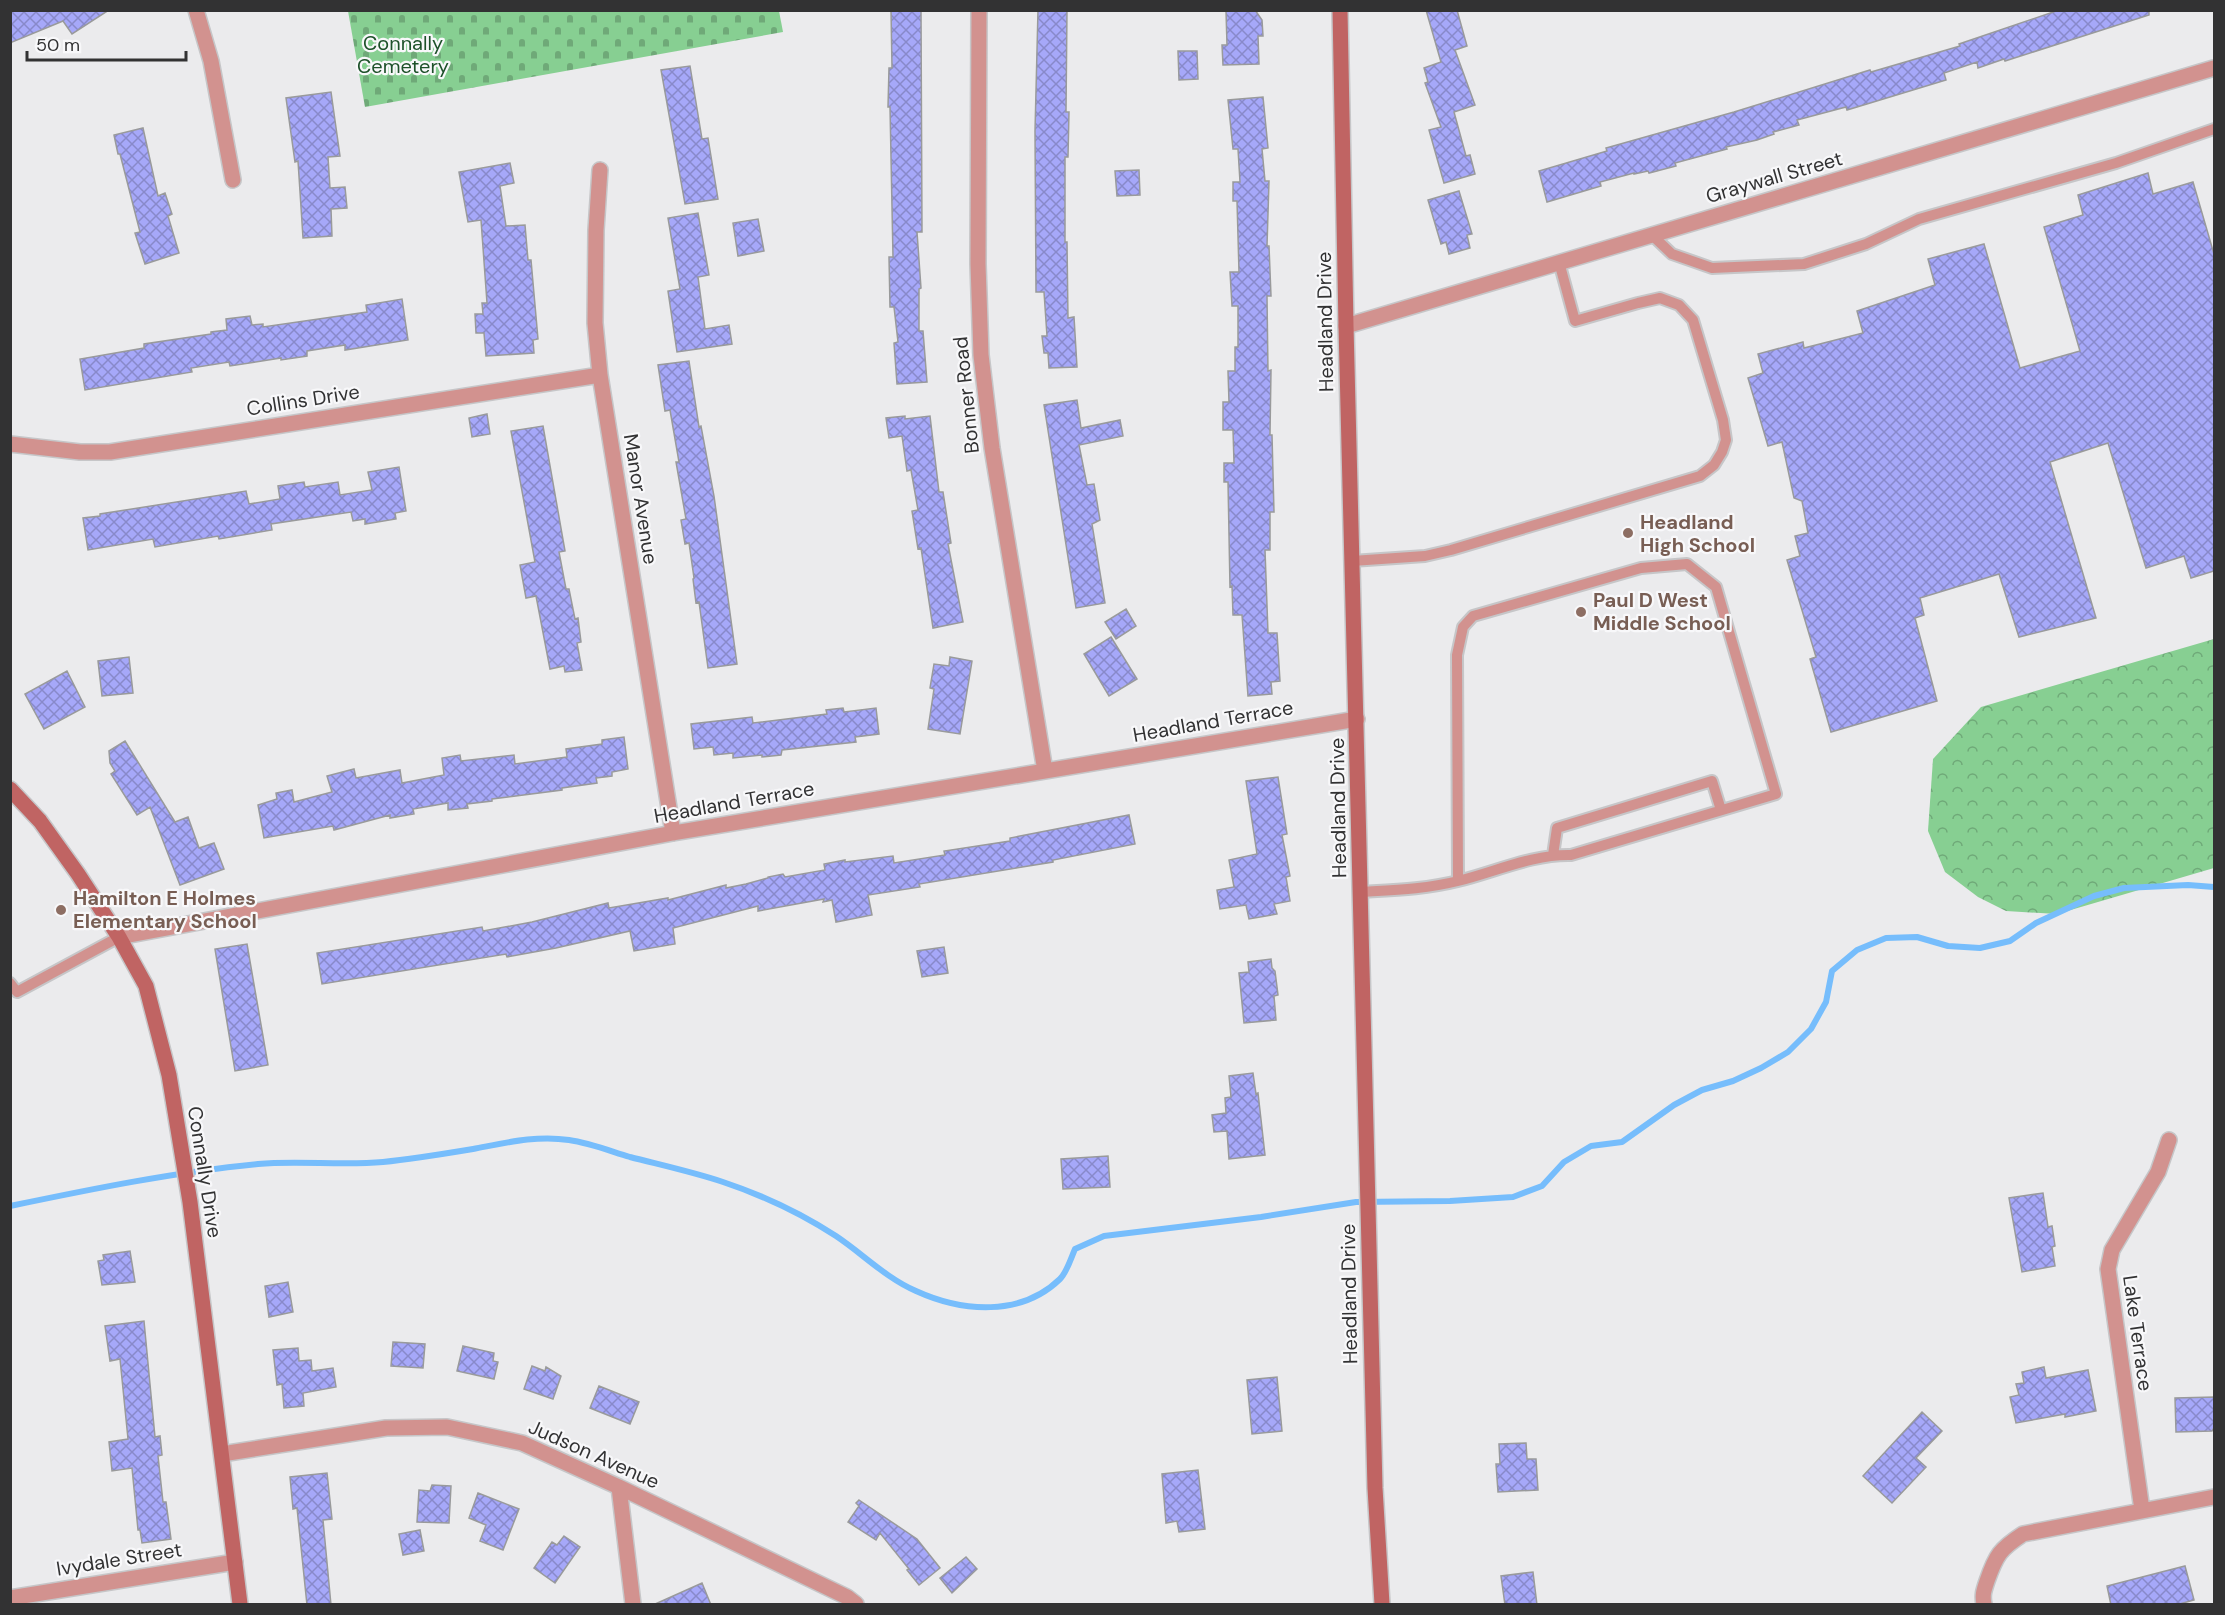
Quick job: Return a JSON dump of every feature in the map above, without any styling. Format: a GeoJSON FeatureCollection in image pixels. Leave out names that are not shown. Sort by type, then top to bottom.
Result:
{"type":"FeatureCollection","features":[{"type":"Feature","properties":{"kind":"main road","name":"Headland Drive"},"geometry":{"type":"LineString","coordinates":[[1340,10],[1375,1488],[1382,1605]]}},
{"type":"Feature","properties":{"kind":"main road","name":"Connally Drive"},"geometry":{"type":"LineString","coordinates":[[10,789],[40,821],[119,937],[146,986],[169,1076],[190,1202],[240,1605]]}},
{"type":"Feature","properties":{"kind":"street"},"geometry":{"type":"LineString","coordinates":[[196,10],[211,61],[233,180]]}},
{"type":"Feature","properties":{"kind":"street","name":"Bonner Road"},"geometry":{"type":"LineString","coordinates":[[979,10],[978,264],[981,355],[992,448],[1045,771]]}},
{"type":"Feature","properties":{"kind":"street","name":"Graywall Street"},"geometry":{"type":"LineString","coordinates":[[1346,326],[2214,68]]}},
{"type":"Feature","properties":{"kind":"street","name":"Manor Avenue"},"geometry":{"type":"LineString","coordinates":[[600,170],[596,230],[595,323],[600,375],[673,833]]}},
{"type":"Feature","properties":{"kind":"street","name":"Collins Drive"},"geometry":{"type":"LineString","coordinates":[[10,444],[80,452],[110,452],[600,375]]}},
{"type":"Feature","properties":{"kind":"street","name":"Headland Terrace"},"geometry":{"type":"LineString","coordinates":[[119,937],[673,833],[1357,719]]}},
{"type":"Feature","properties":{"kind":"street","name":"Lake Terrace"},"geometry":{"type":"LineString","coordinates":[[2142,1510],[2108,1269],[2112,1250],[2158,1172],[2169,1140]]}},
{"type":"Feature","properties":{"kind":"street","name":"Judson Avenue"},"geometry":{"type":"LineString","coordinates":[[222,1454],[386,1428],[447,1427],[522,1443],[847,1597],[856,1605]]}},
{"type":"Feature","properties":{"kind":"street"},"geometry":{"type":"LineString","coordinates":[[619,1487],[633,1605]]}},
{"type":"Feature","properties":{"kind":"street"},"geometry":{"type":"LineString","coordinates":[[1984,1605],[1982,1595],[1994,1559],[2007,1545],[2024,1534],[2214,1497]]}},
{"type":"Feature","properties":{"kind":"street","name":"Ivydale Street"},"geometry":{"type":"LineString","coordinates":[[10,1598],[235,1562]]}},
{"type":"Feature","properties":{"kind":"lane"},"geometry":{"type":"LineString","coordinates":[[1652,235],[1672,254],[1712,268],[1804,264],[1866,244],[1919,219],[2116,163],[2214,129]]}},
{"type":"Feature","properties":{"kind":"lane"},"geometry":{"type":"LineString","coordinates":[[1352,561],[1425,556],[1451,550],[1700,477],[1714,465],[1726,440],[1723,420],[1693,320],[1679,305],[1660,298],[1575,321],[1559,262]]}},
{"type":"Feature","properties":{"kind":"lane"},"geometry":{"type":"LineString","coordinates":[[1361,892],[1424,889],[1458,881],[1553,855],[1571,855],[1776,794],[1716,587],[1687,564],[1641,568],[1473,616],[1463,627],[1457,655],[1458,881]]}},
{"type":"Feature","properties":{"kind":"lane"},"geometry":{"type":"LineString","coordinates":[[1553,855],[1557,828],[1712,781],[1721,810]]}},
{"type":"Feature","properties":{"kind":"lane"},"geometry":{"type":"LineString","coordinates":[[10,983],[14,994],[119,937]]}},
{"type":"Feature","properties":{"kind":"green space","name":"Connally Cemetery"},"geometry":{"type":"Polygon","coordinates":[[[348,11],[779,11],[783,32],[365,107],[348,11]]]}},
{"type":"Feature","properties":{"kind":"green space"},"geometry":{"type":"Polygon","coordinates":[[[2214,639],[2214,868],[2057,914],[2006,911],[1978,897],[1945,872],[1928,831],[1933,759],[1981,707],[2214,639]]]}},
{"type":"Feature","properties":{"kind":"building"},"geometry":{"type":"Polygon","coordinates":[[[10,10],[109,10],[72,34],[63,21],[10,43],[10,10]]]}},
{"type":"Feature","properties":{"kind":"building"},"geometry":{"type":"Polygon","coordinates":[[[891,10],[921,10],[922,232],[917,232],[921,288],[919,289],[919,331],[923,331],[927,382],[897,384],[894,343],[898,342],[894,307],[890,307],[889,257],[893,257],[890,107],[888,107],[889,68],[892,68],[891,10]]]}},
{"type":"Feature","properties":{"kind":"building"},"geometry":{"type":"Polygon","coordinates":[[[1038,10],[1067,10],[1066,112],[1069,112],[1068,157],[1065,157],[1065,242],[1067,242],[1068,318],[1074,317],[1077,367],[1049,368],[1048,353],[1044,353],[1042,336],[1047,336],[1044,292],[1036,292],[1035,131],[1038,10]]]}},
{"type":"Feature","properties":{"kind":"building"},"geometry":{"type":"Polygon","coordinates":[[[1255,10],[1262,20],[1263,36],[1258,36],[1259,64],[1223,65],[1222,45],[1227,45],[1226,11],[1255,10]]]}},
{"type":"Feature","properties":{"kind":"building"},"geometry":{"type":"Polygon","coordinates":[[[1426,10],[1457,10],[1467,46],[1455,50],[1475,105],[1454,112],[1466,156],[1470,155],[1475,174],[1444,183],[1429,130],[1441,127],[1425,83],[1428,82],[1424,68],[1441,62],[1426,10]]]}},
{"type":"Feature","properties":{"kind":"building"},"geometry":{"type":"Polygon","coordinates":[[[2059,10],[2149,10],[2149,15],[2005,61],[2004,59],[1978,68],[1977,62],[1944,73],[1946,80],[1847,110],[1846,107],[1797,120],[1799,125],[1773,132],[1774,134],[1757,140],[1675,163],[1676,166],[1649,173],[1648,171],[1634,173],[1600,182],[1601,186],[1547,202],[1539,171],[1607,151],[1606,148],[1870,70],[1871,72],[1960,46],[1959,44],[2059,10]]]}},
{"type":"Feature","properties":{"kind":"building"},"geometry":{"type":"Polygon","coordinates":[[[1178,51],[1197,51],[1198,79],[1179,80],[1178,51]]]}},
{"type":"Feature","properties":{"kind":"building"},"geometry":{"type":"Polygon","coordinates":[[[690,66],[702,139],[708,138],[718,199],[685,204],[661,70],[690,66]]]}},
{"type":"Feature","properties":{"kind":"building"},"geometry":{"type":"Polygon","coordinates":[[[331,92],[340,156],[328,157],[330,188],[345,187],[347,208],[331,209],[332,236],[303,238],[298,161],[295,162],[286,98],[331,92]]]}},
{"type":"Feature","properties":{"kind":"building"},"geometry":{"type":"Polygon","coordinates":[[[1263,97],[1268,148],[1262,149],[1265,181],[1269,181],[1267,246],[1269,246],[1271,296],[1267,296],[1268,371],[1271,370],[1270,435],[1272,435],[1274,512],[1270,512],[1270,550],[1265,550],[1268,633],[1277,633],[1280,681],[1271,682],[1272,694],[1248,696],[1242,615],[1233,615],[1232,586],[1230,587],[1228,482],[1224,482],[1224,463],[1234,463],[1233,430],[1223,430],[1223,402],[1229,402],[1228,371],[1235,371],[1235,347],[1238,347],[1238,306],[1232,306],[1230,272],[1239,272],[1237,201],[1233,201],[1233,182],[1240,182],[1238,149],[1233,149],[1228,100],[1263,97]]]}},
{"type":"Feature","properties":{"kind":"building"},"geometry":{"type":"Polygon","coordinates":[[[143,128],[158,196],[165,193],[172,214],[168,216],[179,253],[145,264],[135,233],[140,232],[114,135],[143,128]]]}},
{"type":"Feature","properties":{"kind":"building"},"geometry":{"type":"Polygon","coordinates":[[[510,163],[514,183],[500,186],[506,226],[525,225],[528,260],[531,260],[538,339],[533,340],[534,353],[486,356],[484,333],[476,333],[475,314],[483,314],[482,303],[487,303],[481,220],[468,222],[459,172],[510,163]]]}},
{"type":"Feature","properties":{"kind":"building"},"geometry":{"type":"Polygon","coordinates":[[[1139,170],[1140,195],[1117,196],[1115,171],[1139,170]]]}},
{"type":"Feature","properties":{"kind":"building"},"geometry":{"type":"Polygon","coordinates":[[[2148,173],[2153,194],[2193,182],[2214,254],[2214,571],[2191,578],[2184,556],[2146,568],[2108,443],[2050,462],[2096,618],[2019,637],[1999,574],[1920,598],[1924,615],[1915,618],[1937,701],[1831,732],[1810,659],[1816,657],[1787,560],[1800,556],[1795,536],[1808,533],[1802,501],[1794,498],[1782,442],[1768,446],[1748,378],[1763,373],[1758,354],[1803,342],[1804,348],[1863,333],[1857,311],[1935,285],[1928,259],[1984,244],[2020,368],[2080,351],[2044,227],[2083,215],[2078,195],[2148,173]]]}},
{"type":"Feature","properties":{"kind":"building"},"geometry":{"type":"Polygon","coordinates":[[[1459,191],[1472,234],[1467,235],[1470,248],[1449,254],[1446,242],[1441,244],[1428,200],[1459,191]]]}},
{"type":"Feature","properties":{"kind":"building"},"geometry":{"type":"Polygon","coordinates":[[[698,213],[709,275],[698,277],[705,329],[729,325],[732,344],[677,352],[668,291],[680,289],[668,218],[698,213]]]}},
{"type":"Feature","properties":{"kind":"building"},"geometry":{"type":"Polygon","coordinates":[[[758,219],[764,251],[738,256],[733,223],[758,219]]]}},
{"type":"Feature","properties":{"kind":"building"},"geometry":{"type":"Polygon","coordinates":[[[402,299],[408,340],[345,350],[345,345],[307,351],[307,356],[281,360],[281,358],[230,366],[229,362],[191,368],[192,372],[85,390],[80,359],[144,348],[144,344],[227,330],[226,319],[250,316],[252,325],[263,324],[263,327],[367,312],[366,305],[402,299]]]}},
{"type":"Feature","properties":{"kind":"building"},"geometry":{"type":"Polygon","coordinates":[[[689,361],[699,427],[701,426],[714,496],[737,664],[708,668],[699,602],[696,603],[689,543],[685,544],[681,520],[686,519],[676,462],[679,462],[670,410],[665,411],[658,365],[689,361]]]}},
{"type":"Feature","properties":{"kind":"building"},"geometry":{"type":"Polygon","coordinates":[[[1077,400],[1081,428],[1120,420],[1123,436],[1079,445],[1087,485],[1094,484],[1100,520],[1092,524],[1105,603],[1076,608],[1044,405],[1077,400]]]}},
{"type":"Feature","properties":{"kind":"building"},"geometry":{"type":"Polygon","coordinates":[[[487,414],[490,434],[472,437],[469,418],[487,414]]]}},
{"type":"Feature","properties":{"kind":"building"},"geometry":{"type":"Polygon","coordinates":[[[905,416],[905,419],[930,416],[939,492],[943,492],[951,543],[948,544],[963,622],[933,628],[921,548],[918,549],[912,511],[918,510],[911,470],[907,471],[902,436],[889,438],[886,418],[905,416]]]}},
{"type":"Feature","properties":{"kind":"building"},"geometry":{"type":"Polygon","coordinates":[[[543,426],[565,551],[559,552],[566,589],[569,589],[575,619],[578,618],[581,642],[577,643],[582,670],[565,672],[564,666],[550,669],[536,596],[526,598],[520,565],[535,562],[511,431],[543,426]]]}},
{"type":"Feature","properties":{"kind":"building"},"geometry":{"type":"Polygon","coordinates":[[[399,467],[406,511],[395,513],[396,519],[365,524],[365,519],[353,521],[351,512],[271,524],[272,530],[219,539],[218,536],[155,547],[153,539],[88,550],[83,518],[246,491],[249,504],[280,499],[278,486],[304,482],[305,487],[338,482],[340,495],[372,490],[368,472],[399,467]]]}},
{"type":"Feature","properties":{"kind":"building"},"geometry":{"type":"Polygon","coordinates":[[[1126,609],[1136,626],[1116,639],[1105,622],[1126,609]]]}},
{"type":"Feature","properties":{"kind":"building"},"geometry":{"type":"Polygon","coordinates":[[[1111,637],[1137,679],[1109,696],[1084,654],[1111,637]]]}},
{"type":"Feature","properties":{"kind":"building"},"geometry":{"type":"Polygon","coordinates":[[[129,657],[133,693],[102,696],[98,661],[129,657]]]}},
{"type":"Feature","properties":{"kind":"building"},"geometry":{"type":"Polygon","coordinates":[[[950,657],[972,661],[960,734],[928,729],[934,689],[930,688],[934,664],[949,666],[950,657]]]}},
{"type":"Feature","properties":{"kind":"building"},"geometry":{"type":"Polygon","coordinates":[[[67,671],[85,707],[44,729],[25,694],[67,671]]]}},
{"type":"Feature","properties":{"kind":"building"},"geometry":{"type":"Polygon","coordinates":[[[843,708],[844,712],[876,708],[879,734],[855,737],[856,742],[782,750],[781,755],[762,757],[762,755],[733,758],[733,753],[714,755],[713,747],[694,749],[691,724],[752,717],[753,723],[827,714],[826,710],[843,708]]]}},
{"type":"Feature","properties":{"kind":"building"},"geometry":{"type":"Polygon","coordinates":[[[624,737],[628,769],[612,772],[612,776],[596,778],[597,783],[492,799],[492,801],[467,804],[468,808],[448,810],[448,803],[413,809],[414,814],[390,818],[390,815],[334,830],[333,826],[264,838],[258,805],[277,799],[276,793],[292,790],[294,802],[332,792],[327,776],[354,769],[356,778],[400,770],[402,783],[444,775],[442,758],[460,755],[461,761],[514,755],[515,764],[567,757],[566,749],[602,744],[602,740],[624,737]]]}},
{"type":"Feature","properties":{"kind":"building"},"geometry":{"type":"Polygon","coordinates":[[[125,741],[175,822],[188,817],[199,848],[214,843],[224,869],[180,885],[150,807],[137,815],[111,774],[115,771],[110,763],[109,751],[125,741]]]}},
{"type":"Feature","properties":{"kind":"building"},"geometry":{"type":"Polygon","coordinates":[[[1278,777],[1287,834],[1282,835],[1290,876],[1286,877],[1290,901],[1274,904],[1277,914],[1249,919],[1246,905],[1220,909],[1217,890],[1234,887],[1229,860],[1257,854],[1246,781],[1278,777]]]}},
{"type":"Feature","properties":{"kind":"building"},"geometry":{"type":"Polygon","coordinates":[[[1129,815],[1135,844],[1053,860],[1053,862],[919,884],[920,887],[868,895],[872,915],[836,922],[832,900],[823,902],[824,899],[758,911],[758,906],[673,928],[675,944],[634,951],[630,931],[507,957],[506,954],[322,984],[317,953],[482,927],[483,931],[532,922],[608,903],[609,908],[668,898],[668,900],[726,885],[726,888],[783,874],[785,877],[825,870],[824,864],[845,860],[845,862],[893,856],[894,863],[945,855],[944,851],[1010,841],[1010,838],[1129,815]]]}},
{"type":"Feature","properties":{"kind":"building"},"geometry":{"type":"Polygon","coordinates":[[[247,944],[268,1065],[235,1071],[215,949],[247,944]]]}},
{"type":"Feature","properties":{"kind":"building"},"geometry":{"type":"Polygon","coordinates":[[[944,947],[948,973],[922,977],[917,951],[944,947]]]}},
{"type":"Feature","properties":{"kind":"building"},"geometry":{"type":"Polygon","coordinates":[[[1271,959],[1278,995],[1274,996],[1276,1020],[1244,1023],[1239,973],[1249,972],[1248,962],[1271,959]]]}},
{"type":"Feature","properties":{"kind":"building"},"geometry":{"type":"Polygon","coordinates":[[[1253,1073],[1256,1094],[1258,1093],[1265,1155],[1229,1159],[1227,1131],[1214,1132],[1212,1115],[1226,1113],[1225,1098],[1231,1097],[1229,1076],[1253,1073]]]}},
{"type":"Feature","properties":{"kind":"building"},"geometry":{"type":"Polygon","coordinates":[[[1108,1156],[1110,1187],[1063,1189],[1061,1159],[1108,1156]]]}},
{"type":"Feature","properties":{"kind":"building"},"geometry":{"type":"Polygon","coordinates":[[[2043,1193],[2048,1227],[2052,1226],[2055,1266],[2022,1272],[2009,1198],[2043,1193]]]}},
{"type":"Feature","properties":{"kind":"building"},"geometry":{"type":"Polygon","coordinates":[[[130,1251],[135,1282],[102,1285],[98,1261],[104,1260],[103,1255],[130,1251]]]}},
{"type":"Feature","properties":{"kind":"building"},"geometry":{"type":"Polygon","coordinates":[[[288,1282],[293,1312],[269,1317],[265,1286],[288,1282]]]}},
{"type":"Feature","properties":{"kind":"building"},"geometry":{"type":"Polygon","coordinates":[[[144,1321],[155,1437],[160,1436],[162,1455],[158,1456],[163,1502],[166,1502],[171,1539],[142,1543],[140,1530],[138,1530],[132,1468],[112,1471],[109,1442],[128,1439],[120,1359],[110,1361],[105,1326],[144,1321]]]}},
{"type":"Feature","properties":{"kind":"building"},"geometry":{"type":"Polygon","coordinates":[[[393,1342],[425,1344],[423,1368],[391,1366],[393,1342]]]}},
{"type":"Feature","properties":{"kind":"building"},"geometry":{"type":"Polygon","coordinates":[[[463,1346],[494,1353],[493,1361],[498,1362],[494,1379],[457,1371],[463,1346]]]}},
{"type":"Feature","properties":{"kind":"building"},"geometry":{"type":"Polygon","coordinates":[[[298,1348],[299,1361],[311,1360],[312,1371],[333,1368],[336,1387],[303,1393],[304,1406],[284,1408],[282,1384],[277,1385],[273,1350],[298,1348]]]}},
{"type":"Feature","properties":{"kind":"building"},"geometry":{"type":"Polygon","coordinates":[[[532,1366],[545,1371],[546,1367],[561,1376],[553,1399],[524,1389],[532,1366]]]}},
{"type":"Feature","properties":{"kind":"building"},"geometry":{"type":"Polygon","coordinates":[[[2044,1367],[2046,1378],[2088,1370],[2096,1411],[2016,1423],[2010,1397],[2019,1395],[2016,1384],[2024,1383],[2022,1372],[2044,1367]]]}},
{"type":"Feature","properties":{"kind":"building"},"geometry":{"type":"Polygon","coordinates":[[[1277,1377],[1282,1431],[1252,1434],[1247,1380],[1277,1377]]]}},
{"type":"Feature","properties":{"kind":"building"},"geometry":{"type":"Polygon","coordinates":[[[599,1386],[639,1402],[630,1424],[590,1408],[599,1386]]]}},
{"type":"Feature","properties":{"kind":"building"},"geometry":{"type":"Polygon","coordinates":[[[2214,1397],[2214,1428],[2212,1431],[2176,1432],[2175,1398],[2214,1397]]]}},
{"type":"Feature","properties":{"kind":"building"},"geometry":{"type":"Polygon","coordinates":[[[1922,1412],[1942,1431],[1916,1458],[1926,1467],[1892,1503],[1863,1476],[1922,1412]]]}},
{"type":"Feature","properties":{"kind":"building"},"geometry":{"type":"Polygon","coordinates":[[[1526,1443],[1527,1459],[1536,1459],[1538,1490],[1498,1492],[1496,1464],[1500,1464],[1499,1444],[1526,1443]]]}},
{"type":"Feature","properties":{"kind":"building"},"geometry":{"type":"Polygon","coordinates":[[[1198,1470],[1205,1529],[1179,1532],[1177,1521],[1166,1523],[1162,1474],[1198,1470]]]}},
{"type":"Feature","properties":{"kind":"building"},"geometry":{"type":"Polygon","coordinates":[[[327,1473],[332,1519],[323,1520],[331,1605],[307,1605],[297,1508],[293,1509],[290,1477],[327,1473]]]}},
{"type":"Feature","properties":{"kind":"building"},"geometry":{"type":"Polygon","coordinates":[[[432,1485],[451,1486],[449,1523],[417,1522],[419,1490],[430,1491],[432,1485]]]}},
{"type":"Feature","properties":{"kind":"building"},"geometry":{"type":"Polygon","coordinates":[[[478,1493],[519,1509],[503,1550],[480,1541],[486,1525],[469,1518],[478,1493]]]}},
{"type":"Feature","properties":{"kind":"building"},"geometry":{"type":"Polygon","coordinates":[[[859,1500],[917,1539],[940,1568],[919,1585],[880,1533],[876,1540],[848,1522],[859,1506],[856,1503],[859,1500]]]}},
{"type":"Feature","properties":{"kind":"building"},"geometry":{"type":"Polygon","coordinates":[[[420,1530],[424,1551],[403,1555],[399,1534],[420,1530]]]}},
{"type":"Feature","properties":{"kind":"building"},"geometry":{"type":"Polygon","coordinates":[[[564,1536],[580,1547],[555,1583],[534,1568],[552,1542],[557,1545],[564,1536]]]}},
{"type":"Feature","properties":{"kind":"building"},"geometry":{"type":"Polygon","coordinates":[[[966,1557],[977,1569],[952,1593],[940,1578],[966,1557]]]}},
{"type":"Feature","properties":{"kind":"building"},"geometry":{"type":"Polygon","coordinates":[[[2185,1566],[2194,1600],[2176,1605],[2111,1605],[2107,1586],[2185,1566]]]}},
{"type":"Feature","properties":{"kind":"building"},"geometry":{"type":"Polygon","coordinates":[[[1533,1572],[1537,1605],[1505,1605],[1501,1576],[1533,1572]]]}},
{"type":"Feature","properties":{"kind":"building"},"geometry":{"type":"Polygon","coordinates":[[[702,1583],[711,1605],[653,1605],[702,1583]]]}},
{"type":"Feature","properties":{"kind":"waterway"},"geometry":{"type":"LineString","coordinates":[[10,1206],[227,1167],[273,1163],[383,1162],[439,1155],[521,1140],[545,1138],[569,1140],[700,1175],[767,1199],[836,1236],[905,1286],[934,1298],[971,1306],[1009,1305],[1028,1300],[1045,1291],[1060,1279],[1075,1249],[1104,1236],[1261,1217],[1356,1202],[1450,1201],[1513,1197],[1542,1186],[1564,1162],[1591,1146],[1622,1142],[1674,1105],[1702,1090],[1733,1081],[1761,1068],[1788,1052],[1811,1029],[1826,1002],[1832,971],[1857,950],[1886,938],[1917,937],[1948,946],[1980,948],[2010,941],[2036,923],[2094,896],[2124,888],[2188,885],[2214,887]]}},
{"type":"Feature","properties":{"kind":"place","name":"Headland High School"},"geometry":{"type":"Point","coordinates":[1628,533]}},
{"type":"Feature","properties":{"kind":"place","name":"Paul D West Middle School"},"geometry":{"type":"Point","coordinates":[1581,612]}},
{"type":"Feature","properties":{"kind":"place","name":"Hamilton E Holmes Elementary School"},"geometry":{"type":"Point","coordinates":[61,910]}}]}
